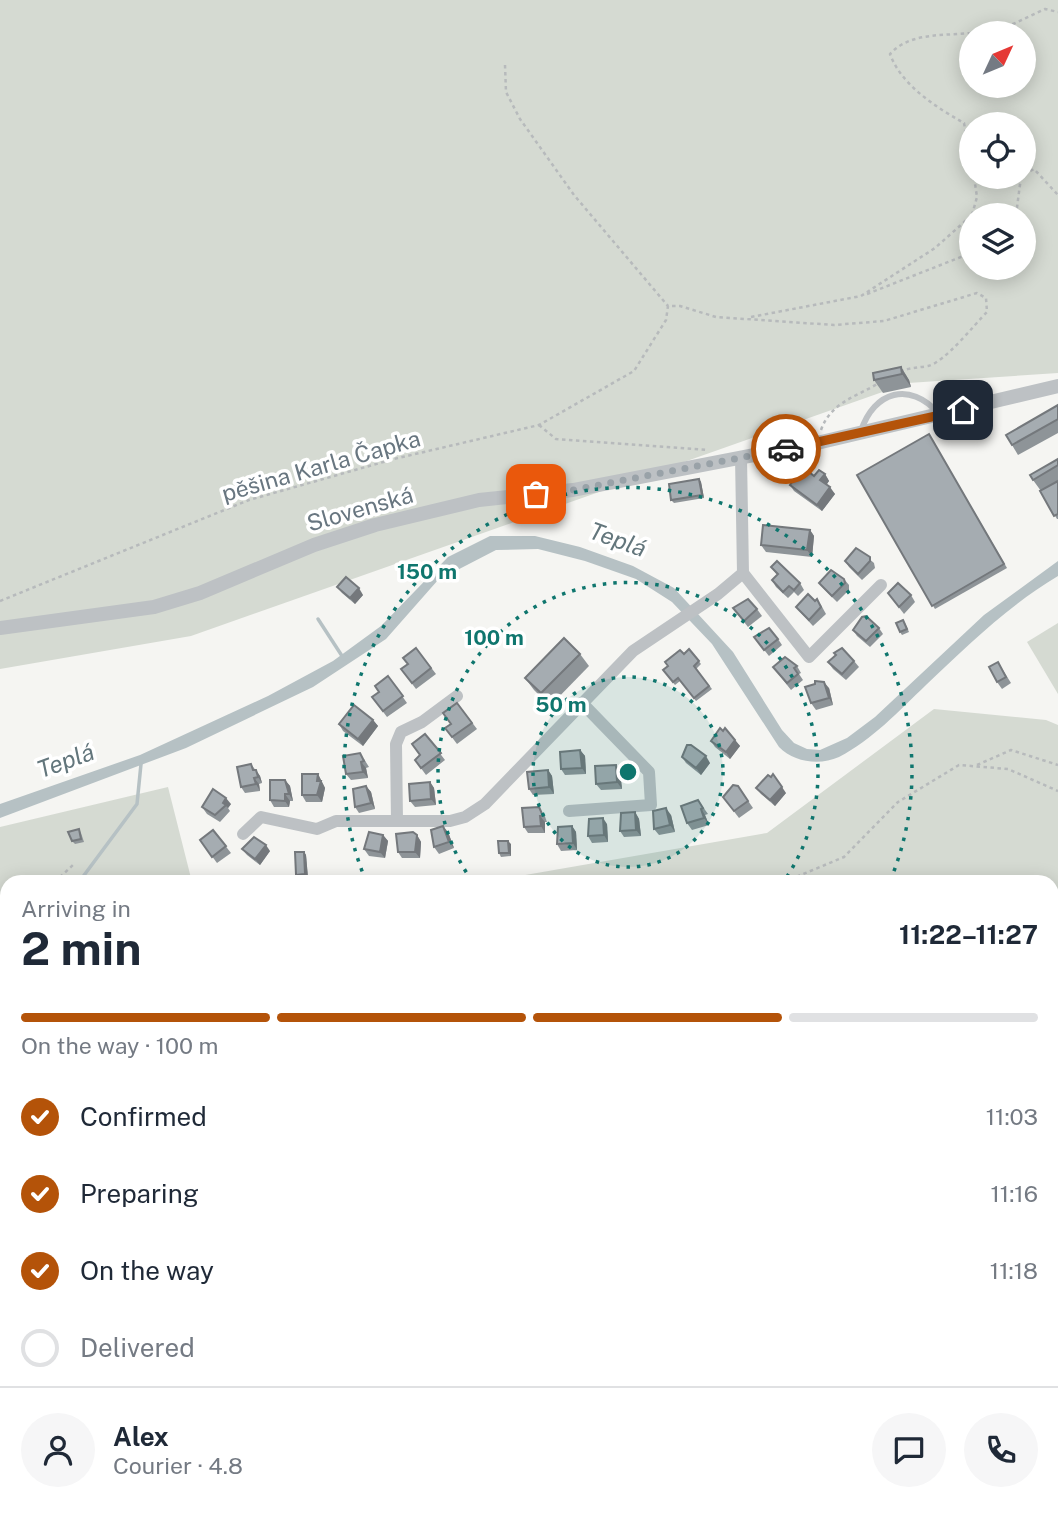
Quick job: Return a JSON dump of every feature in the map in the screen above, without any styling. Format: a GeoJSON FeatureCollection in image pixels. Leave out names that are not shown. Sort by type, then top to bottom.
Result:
{"type":"FeatureCollection","features":[{"type":"Feature","properties":{"kind":"street","name":"Slovenská"},"geometry":{"type":"LineString","coordinates":[[0,628],[154,607],[201,593],[290,554],[375,524],[480,500],[573,490],[817,443],[1058,386]]}},
{"type":"Feature","properties":{"kind":"street"},"geometry":{"type":"LineString","coordinates":[[741,457],[743,573],[809,657],[881,585]]}},
{"type":"Feature","properties":{"kind":"street"},"geometry":{"type":"LineString","coordinates":[[243,834],[261,817],[317,829],[337,821],[450,821],[475,810],[485,804],[633,651],[718,594],[743,573]]}},
{"type":"Feature","properties":{"kind":"street"},"geometry":{"type":"LineString","coordinates":[[397,821],[396,744],[401,732],[422,722],[457,696]]}},
{"type":"Feature","properties":{"kind":"street"},"geometry":{"type":"LineString","coordinates":[[569,811],[651,805],[649,772],[582,703]]}},
{"type":"Feature","properties":{"kind":"lane"},"geometry":{"type":"LineString","coordinates":[[861,433],[867,412],[880,399],[914,393],[927,401],[940,415]]}},
{"type":"Feature","properties":{"kind":"path"},"geometry":{"type":"LineString","coordinates":[[1019,21],[1045,9],[1058,12]]}},
{"type":"Feature","properties":{"kind":"path"},"geometry":{"type":"LineString","coordinates":[[959,34],[914,38],[899,44],[890,54],[893,64],[932,105],[959,120]]}},
{"type":"Feature","properties":{"kind":"path"},"geometry":{"type":"LineString","coordinates":[[505,65],[506,92],[520,119],[574,195],[668,306],[680,306],[716,317],[834,325],[872,322],[977,293],[986,298],[987,312],[944,355],[930,366],[914,366],[892,376]]}},
{"type":"Feature","properties":{"kind":"path"},"geometry":{"type":"LineString","coordinates":[[1036,171],[1058,195]]}},
{"type":"Feature","properties":{"kind":"path"},"geometry":{"type":"LineString","coordinates":[[862,296],[935,248],[959,226]]}},
{"type":"Feature","properties":{"kind":"path"},"geometry":{"type":"LineString","coordinates":[[746,318],[862,296],[959,258]]}},
{"type":"Feature","properties":{"kind":"path","name":"pěšina Karla Čapka"},"geometry":{"type":"LineString","coordinates":[[0,601],[248,499],[394,459],[538,425],[634,371],[666,320],[668,306]]}},
{"type":"Feature","properties":{"kind":"path"},"geometry":{"type":"LineString","coordinates":[[817,443],[827,416],[847,399],[882,382]]}},
{"type":"Feature","properties":{"kind":"path"},"geometry":{"type":"LineString","coordinates":[[538,425],[556,439],[716,450]]}},
{"type":"Feature","properties":{"kind":"path"},"geometry":{"type":"LineString","coordinates":[[974,766],[1011,750],[1058,765]]}},
{"type":"Feature","properties":{"kind":"path"},"geometry":{"type":"LineString","coordinates":[[801,875],[844,857],[898,802],[960,765],[1008,769],[1058,791]]}},
{"type":"Feature","properties":{"kind":"path"},"geometry":{"type":"LineString","coordinates":[[62,875],[74,864]]}},
{"type":"Feature","properties":{"kind":"shaded area"},"geometry":{"type":"Polygon","coordinates":[[[0,0],[1058,0],[1058,373],[908,383],[191,636],[0,669],[0,0]]]}},
{"type":"Feature","properties":{"kind":"shaded area"},"geometry":{"type":"Polygon","coordinates":[[[490,536],[535,536],[580,547],[633,566],[674,588],[733,652],[782,730],[794,743],[807,749],[820,750],[847,738],[875,717],[984,615],[1058,561],[1058,576],[989,627],[874,734],[839,757],[815,762],[799,759],[779,747],[712,644],[672,602],[636,579],[585,561],[538,549],[496,550],[438,580],[386,639],[313,687],[186,748],[0,818],[0,804],[140,755],[268,696],[333,661],[381,626],[448,557],[490,536]]]}},
{"type":"Feature","properties":{"kind":"shaded area"},"geometry":{"type":"Polygon","coordinates":[[[1058,623],[1058,694],[1027,642],[1058,623]]]}},
{"type":"Feature","properties":{"kind":"shaded area"},"geometry":{"type":"Polygon","coordinates":[[[934,709],[1046,720],[1058,725],[1058,875],[525,875],[767,833],[934,709]]]}},
{"type":"Feature","properties":{"kind":"shaded area"},"geometry":{"type":"Polygon","coordinates":[[[168,787],[190,875],[0,875],[0,827],[168,787]]]}},
{"type":"Feature","properties":{"kind":"building"},"geometry":{"type":"Polygon","coordinates":[[[901,367],[902,374],[874,380],[873,373],[901,367]]]}},
{"type":"Feature","properties":{"kind":"building"},"geometry":{"type":"Polygon","coordinates":[[[1058,405],[1058,419],[1012,445],[1006,435],[1058,405]]]}},
{"type":"Feature","properties":{"kind":"building"},"geometry":{"type":"Polygon","coordinates":[[[929,434],[1004,564],[932,606],[857,475],[929,434]]]}},
{"type":"Feature","properties":{"kind":"building"},"geometry":{"type":"Polygon","coordinates":[[[1058,459],[1058,465],[1033,480],[1030,475],[1058,459]]]}},
{"type":"Feature","properties":{"kind":"building"},"geometry":{"type":"Polygon","coordinates":[[[803,467],[814,476],[819,470],[825,474],[820,480],[830,487],[817,505],[790,485],[803,467]]]}},
{"type":"Feature","properties":{"kind":"building"},"geometry":{"type":"Polygon","coordinates":[[[699,479],[702,495],[671,500],[669,484],[699,479]]]}},
{"type":"Feature","properties":{"kind":"building"},"geometry":{"type":"Polygon","coordinates":[[[1058,481],[1058,514],[1054,516],[1040,491],[1058,481]]]}},
{"type":"Feature","properties":{"kind":"building"},"geometry":{"type":"Polygon","coordinates":[[[763,525],[810,530],[807,550],[761,545],[763,525]]]}},
{"type":"Feature","properties":{"kind":"building"},"geometry":{"type":"Polygon","coordinates":[[[856,548],[870,557],[870,561],[858,574],[845,561],[856,548]]]}},
{"type":"Feature","properties":{"kind":"building"},"geometry":{"type":"Polygon","coordinates":[[[777,561],[800,583],[794,590],[789,586],[783,592],[772,580],[778,574],[771,567],[777,561]]]}},
{"type":"Feature","properties":{"kind":"building"},"geometry":{"type":"Polygon","coordinates":[[[831,570],[844,579],[845,583],[832,596],[819,583],[831,570]]]}},
{"type":"Feature","properties":{"kind":"building"},"geometry":{"type":"Polygon","coordinates":[[[346,577],[359,588],[350,598],[337,587],[346,577]]]}},
{"type":"Feature","properties":{"kind":"building"},"geometry":{"type":"Polygon","coordinates":[[[898,583],[911,595],[899,607],[888,593],[898,583]]]}},
{"type":"Feature","properties":{"kind":"building"},"geometry":{"type":"Polygon","coordinates":[[[808,594],[815,601],[817,599],[821,607],[809,620],[796,607],[808,594]]]}},
{"type":"Feature","properties":{"kind":"building"},"geometry":{"type":"Polygon","coordinates":[[[748,599],[757,609],[744,621],[733,608],[748,599]]]}},
{"type":"Feature","properties":{"kind":"building"},"geometry":{"type":"Polygon","coordinates":[[[866,616],[879,628],[866,641],[853,630],[862,617],[866,616]]]}},
{"type":"Feature","properties":{"kind":"building"},"geometry":{"type":"Polygon","coordinates":[[[903,620],[907,629],[900,632],[896,623],[903,620]]]}},
{"type":"Feature","properties":{"kind":"building"},"geometry":{"type":"Polygon","coordinates":[[[769,628],[778,639],[764,650],[754,637],[769,628]]]}},
{"type":"Feature","properties":{"kind":"building"},"geometry":{"type":"Polygon","coordinates":[[[564,638],[580,654],[541,693],[525,678],[564,638]]]}},
{"type":"Feature","properties":{"kind":"building"},"geometry":{"type":"Polygon","coordinates":[[[416,648],[431,668],[412,683],[401,669],[408,664],[403,658],[416,648]]]}},
{"type":"Feature","properties":{"kind":"building"},"geometry":{"type":"Polygon","coordinates":[[[842,648],[854,661],[842,674],[828,662],[836,655],[834,653],[842,648]]]}},
{"type":"Feature","properties":{"kind":"building"},"geometry":{"type":"Polygon","coordinates":[[[689,649],[699,661],[694,666],[709,686],[694,698],[678,678],[673,682],[663,670],[668,666],[665,662],[680,650],[684,654],[689,649]]]}},
{"type":"Feature","properties":{"kind":"building"},"geometry":{"type":"Polygon","coordinates":[[[785,657],[797,666],[794,668],[798,674],[787,683],[773,667],[785,657]]]}},
{"type":"Feature","properties":{"kind":"building"},"geometry":{"type":"Polygon","coordinates":[[[998,662],[1006,677],[997,682],[989,667],[998,662]]]}},
{"type":"Feature","properties":{"kind":"building"},"geometry":{"type":"Polygon","coordinates":[[[388,676],[403,696],[383,711],[372,697],[379,692],[375,686],[388,676]]]}},
{"type":"Feature","properties":{"kind":"building"},"geometry":{"type":"Polygon","coordinates":[[[815,681],[824,682],[829,698],[811,703],[805,687],[815,684],[815,681]]]}},
{"type":"Feature","properties":{"kind":"building"},"geometry":{"type":"Polygon","coordinates":[[[457,703],[472,723],[452,737],[445,728],[451,724],[443,713],[457,703]]]}},
{"type":"Feature","properties":{"kind":"building"},"geometry":{"type":"Polygon","coordinates":[[[354,705],[373,720],[358,739],[339,724],[354,705]]]}},
{"type":"Feature","properties":{"kind":"building"},"geometry":{"type":"Polygon","coordinates":[[[720,728],[723,731],[725,728],[735,740],[726,752],[711,741],[720,728]]]}},
{"type":"Feature","properties":{"kind":"building"},"geometry":{"type":"Polygon","coordinates":[[[425,734],[441,753],[421,768],[415,760],[420,755],[412,744],[425,734]]]}},
{"type":"Feature","properties":{"kind":"building"},"geometry":{"type":"Polygon","coordinates":[[[687,745],[706,756],[696,768],[682,757],[687,745]]]}},
{"type":"Feature","properties":{"kind":"building"},"geometry":{"type":"Polygon","coordinates":[[[580,750],[582,768],[561,769],[560,752],[580,750]]]}},
{"type":"Feature","properties":{"kind":"building"},"geometry":{"type":"Polygon","coordinates":[[[360,753],[364,761],[361,762],[363,772],[346,774],[343,756],[360,753]]]}},
{"type":"Feature","properties":{"kind":"building"},"geometry":{"type":"Polygon","coordinates":[[[251,764],[258,777],[254,778],[256,784],[241,787],[237,767],[251,764]]]}},
{"type":"Feature","properties":{"kind":"building"},"geometry":{"type":"Polygon","coordinates":[[[616,765],[617,782],[596,784],[595,766],[616,765]]]}},
{"type":"Feature","properties":{"kind":"building"},"geometry":{"type":"Polygon","coordinates":[[[548,770],[549,787],[529,789],[527,772],[548,770]]]}},
{"type":"Feature","properties":{"kind":"building"},"geometry":{"type":"Polygon","coordinates":[[[302,774],[318,774],[317,781],[321,781],[317,795],[302,795],[302,774]]]}},
{"type":"Feature","properties":{"kind":"building"},"geometry":{"type":"Polygon","coordinates":[[[773,774],[782,787],[770,800],[756,788],[768,775],[771,777],[773,774]]]}},
{"type":"Feature","properties":{"kind":"building"},"geometry":{"type":"Polygon","coordinates":[[[270,780],[285,780],[289,794],[285,794],[285,801],[270,800],[270,780]]]}},
{"type":"Feature","properties":{"kind":"building"},"geometry":{"type":"Polygon","coordinates":[[[430,782],[431,799],[410,801],[409,784],[430,782]]]}},
{"type":"Feature","properties":{"kind":"building"},"geometry":{"type":"Polygon","coordinates":[[[733,785],[738,786],[748,801],[734,811],[723,797],[733,785]]]}},
{"type":"Feature","properties":{"kind":"building"},"geometry":{"type":"Polygon","coordinates":[[[366,786],[371,803],[355,807],[353,789],[366,786]]]}},
{"type":"Feature","properties":{"kind":"building"},"geometry":{"type":"Polygon","coordinates":[[[213,789],[226,798],[223,803],[226,805],[215,815],[202,807],[213,789]]]}},
{"type":"Feature","properties":{"kind":"building"},"geometry":{"type":"Polygon","coordinates":[[[698,800],[703,808],[704,818],[687,823],[681,806],[698,800]]]}},
{"type":"Feature","properties":{"kind":"building"},"geometry":{"type":"Polygon","coordinates":[[[539,807],[543,816],[540,816],[541,826],[524,827],[522,808],[539,807]]]}},
{"type":"Feature","properties":{"kind":"building"},"geometry":{"type":"Polygon","coordinates":[[[666,808],[670,825],[654,829],[653,811],[666,808]]]}},
{"type":"Feature","properties":{"kind":"building"},"geometry":{"type":"Polygon","coordinates":[[[635,812],[636,830],[620,831],[621,813],[635,812]]]}},
{"type":"Feature","properties":{"kind":"building"},"geometry":{"type":"Polygon","coordinates":[[[603,818],[604,835],[588,836],[589,819],[603,818]]]}},
{"type":"Feature","properties":{"kind":"building"},"geometry":{"type":"Polygon","coordinates":[[[443,826],[449,842],[434,847],[431,830],[443,826]]]}},
{"type":"Feature","properties":{"kind":"building"},"geometry":{"type":"Polygon","coordinates":[[[572,826],[573,843],[557,844],[558,827],[572,826]]]}},
{"type":"Feature","properties":{"kind":"building"},"geometry":{"type":"Polygon","coordinates":[[[79,829],[81,839],[72,841],[68,832],[79,829]]]}},
{"type":"Feature","properties":{"kind":"building"},"geometry":{"type":"Polygon","coordinates":[[[213,830],[226,846],[212,857],[200,840],[213,830]]]}},
{"type":"Feature","properties":{"kind":"building"},"geometry":{"type":"Polygon","coordinates":[[[369,832],[383,835],[380,852],[364,849],[369,832]]]}},
{"type":"Feature","properties":{"kind":"building"},"geometry":{"type":"Polygon","coordinates":[[[413,832],[417,835],[415,852],[398,852],[396,834],[413,832]]]}},
{"type":"Feature","properties":{"kind":"building"},"geometry":{"type":"Polygon","coordinates":[[[254,837],[266,845],[255,859],[242,849],[254,837]]]}},
{"type":"Feature","properties":{"kind":"building"},"geometry":{"type":"Polygon","coordinates":[[[498,841],[508,841],[509,853],[499,853],[498,841]]]}},
{"type":"Feature","properties":{"kind":"building"},"geometry":{"type":"Polygon","coordinates":[[[295,852],[304,852],[305,874],[296,875],[295,852]]]}},
{"type":"Feature","properties":{"kind":"waterway"},"geometry":{"type":"LineString","coordinates":[[318,619],[344,659]]}},
{"type":"Feature","properties":{"kind":"waterway"},"geometry":{"type":"LineString","coordinates":[[84,875],[137,804],[141,764]]}},
{"type":"Feature","properties":{"kind":"way so far"},"geometry":{"type":"LineString","coordinates":[[536,494],[573,490],[786,449]]}},
{"type":"Feature","properties":{"kind":"route"},"geometry":{"type":"LineString","coordinates":[[786,449],[963,410]]}},
{"type":"Feature","properties":{"kind":"water label","name":"Teplá"},"geometry":{"type":"Point","coordinates":[618,540]}},
{"type":"Feature","properties":{"kind":"water label","name":"Teplá"},"geometry":{"type":"Point","coordinates":[66,761]}}]}
